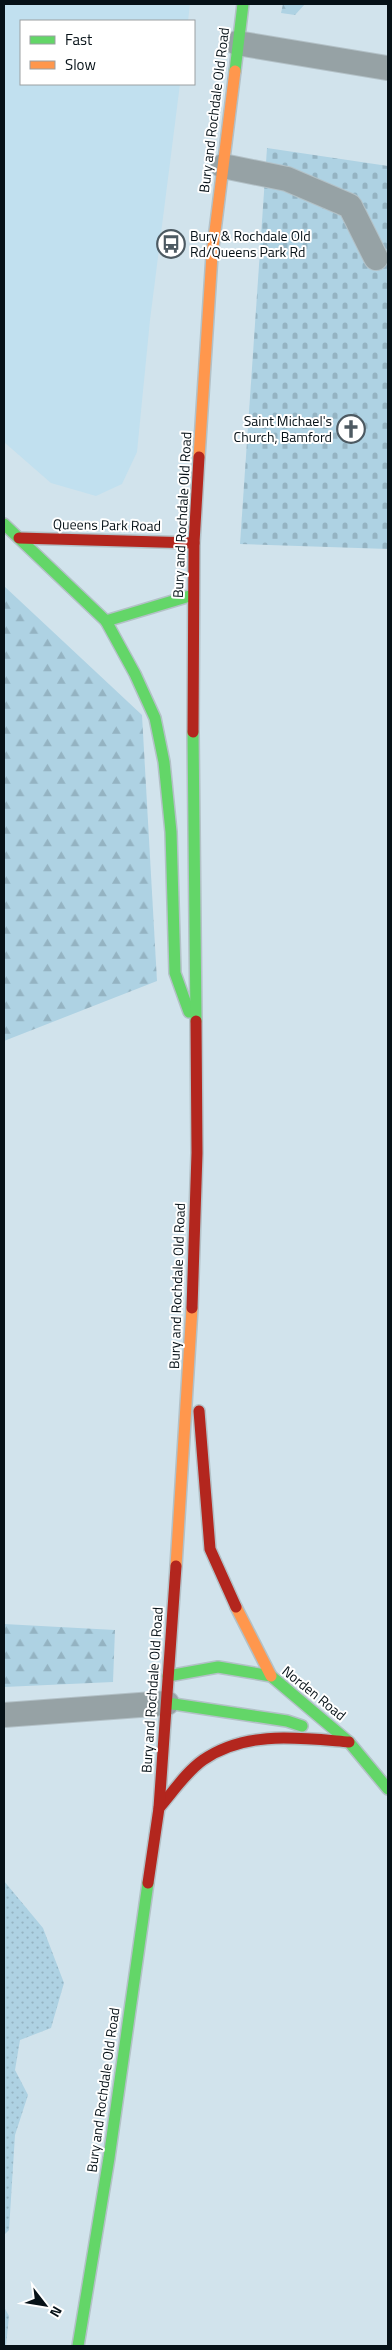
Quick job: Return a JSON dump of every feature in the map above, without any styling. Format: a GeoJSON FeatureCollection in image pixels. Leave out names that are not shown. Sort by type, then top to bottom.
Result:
{"type":"FeatureCollection","features":[{"type":"Feature","properties":{"kind":"main road","name":"Bury and Rochdale Old Road"},"geometry":{"type":"LineString","coordinates":[[78,2346],[110,2148],[159,1808],[167,1703],[192,1318],[197,1153],[194,543],[212,255],[243,4]]}},
{"type":"Feature","properties":{"kind":"main road"},"geometry":{"type":"LineString","coordinates":[[4,524],[106,621],[193,595]]}},
{"type":"Feature","properties":{"kind":"main road","name":"Queens Park Road"},"geometry":{"type":"LineString","coordinates":[[19,538],[194,543]]}},
{"type":"Feature","properties":{"kind":"main road","name":"Bury and Rochdale Old Road"},"geometry":{"type":"LineString","coordinates":[[106,621],[135,674],[155,718],[164,762],[171,832],[175,973],[196,1030]]}},
{"type":"Feature","properties":{"kind":"main road"},"geometry":{"type":"LineString","coordinates":[[192,1318],[210,1549],[228,1591],[271,1676]]}},
{"type":"Feature","properties":{"kind":"main road","name":"Norden Road"},"geometry":{"type":"LineString","coordinates":[[168,1676],[218,1667],[271,1676],[349,1742],[388,1789]]}},
{"type":"Feature","properties":{"kind":"main road","name":"Norden Road"},"geometry":{"type":"LineString","coordinates":[[167,1703],[287,1721],[349,1742]]}},
{"type":"Feature","properties":{"kind":"main road"},"geometry":{"type":"LineString","coordinates":[[159,1808],[203,1760],[235,1744],[272,1737],[349,1742]]}},
{"type":"Feature","properties":{"kind":"lane"},"geometry":{"type":"LineString","coordinates":[[238,43],[387,68]]}},
{"type":"Feature","properties":{"kind":"lane"},"geometry":{"type":"LineString","coordinates":[[223,166],[287,179],[350,206],[376,258]]}},
{"type":"Feature","properties":{"kind":"lane"},"geometry":{"type":"LineString","coordinates":[[4,1715],[167,1703]]}},
{"type":"Feature","properties":{"kind":"shaded area"},"geometry":{"type":"Polygon","coordinates":[[[4,4],[190,4],[188,20],[20,20],[20,85],[180,85],[150,320],[137,452],[122,484],[96,496],[51,483],[4,442],[4,4]]]}},
{"type":"Feature","properties":{"kind":"green space"},"geometry":{"type":"Polygon","coordinates":[[[283,4],[305,4],[295,15],[281,13],[283,4]]]}},
{"type":"Feature","properties":{"kind":"green space"},"geometry":{"type":"Polygon","coordinates":[[[267,148],[388,166],[388,549],[240,544],[267,148]]]}},
{"type":"Feature","properties":{"kind":"green space"},"geometry":{"type":"Polygon","coordinates":[[[4,586],[142,715],[157,981],[4,1041],[4,586]]]}},
{"type":"Feature","properties":{"kind":"green space"},"geometry":{"type":"Polygon","coordinates":[[[4,1624],[115,1630],[113,1682],[4,1687],[4,1624]]]}},
{"type":"Feature","properties":{"kind":"green space"},"geometry":{"type":"Polygon","coordinates":[[[4,1881],[43,1928],[64,1983],[51,2028],[20,2040],[15,2070],[28,2095],[15,2135],[9,2230],[4,2235],[4,1881]]]}},
{"type":"Feature","properties":{"kind":"green space"},"geometry":{"type":"Polygon","coordinates":[[[4,2307],[9,2316],[6,2346],[4,2346],[4,2307]]]}},
{"type":"Feature","properties":{"kind":"traffic: fast"},"geometry":{"type":"LineString","coordinates":[[235,71],[243,4]]}},
{"type":"Feature","properties":{"kind":"traffic: fast"},"geometry":{"type":"LineString","coordinates":[[4,524],[106,621],[193,595]]}},
{"type":"Feature","properties":{"kind":"traffic: fast"},"geometry":{"type":"LineString","coordinates":[[106,621],[135,674],[155,718],[164,762],[171,832],[175,973],[189,1012]]}},
{"type":"Feature","properties":{"kind":"traffic: fast"},"geometry":{"type":"LineString","coordinates":[[193,732],[196,1021]]}},
{"type":"Feature","properties":{"kind":"traffic: fast"},"geometry":{"type":"LineString","coordinates":[[168,1676],[218,1667],[271,1676],[349,1742],[388,1789]]}},
{"type":"Feature","properties":{"kind":"traffic: fast"},"geometry":{"type":"LineString","coordinates":[[167,1703],[287,1721],[302,1726]]}},
{"type":"Feature","properties":{"kind":"traffic: fast"},"geometry":{"type":"LineString","coordinates":[[78,2346],[109,2158],[148,1883]]}},
{"type":"Feature","properties":{"kind":"traffic: slow"},"geometry":{"type":"LineString","coordinates":[[199,457],[212,255],[235,71]]}},
{"type":"Feature","properties":{"kind":"traffic: slow"},"geometry":{"type":"LineString","coordinates":[[176,1566],[192,1308]]}},
{"type":"Feature","properties":{"kind":"traffic: slow"},"geometry":{"type":"LineString","coordinates":[[236,1607],[271,1676]]}},
{"type":"Feature","properties":{"kind":"traffic: jam"},"geometry":{"type":"LineString","coordinates":[[193,732],[194,543],[199,457]]}},
{"type":"Feature","properties":{"kind":"traffic: jam"},"geometry":{"type":"LineString","coordinates":[[19,538],[194,543]]}},
{"type":"Feature","properties":{"kind":"traffic: jam"},"geometry":{"type":"LineString","coordinates":[[192,1308],[197,1153],[196,1021]]}},
{"type":"Feature","properties":{"kind":"traffic: jam"},"geometry":{"type":"LineString","coordinates":[[199,1411],[210,1549],[236,1607]]}},
{"type":"Feature","properties":{"kind":"traffic: jam"},"geometry":{"type":"LineString","coordinates":[[148,1883],[159,1808],[176,1566]]}},
{"type":"Feature","properties":{"kind":"traffic: jam"},"geometry":{"type":"LineString","coordinates":[[159,1808],[185,1776],[203,1760],[220,1750],[237,1744],[274,1738],[349,1742]]}},
{"type":"Feature","properties":{"kind":"place","name":"Bury & Rochdale Old Rd/Queens Park Rd"},"geometry":{"type":"Point","coordinates":[171,244]}},
{"type":"Feature","properties":{"kind":"place","name":"Saint Michael's Church, Bamford"},"geometry":{"type":"Point","coordinates":[351,429]}}]}
